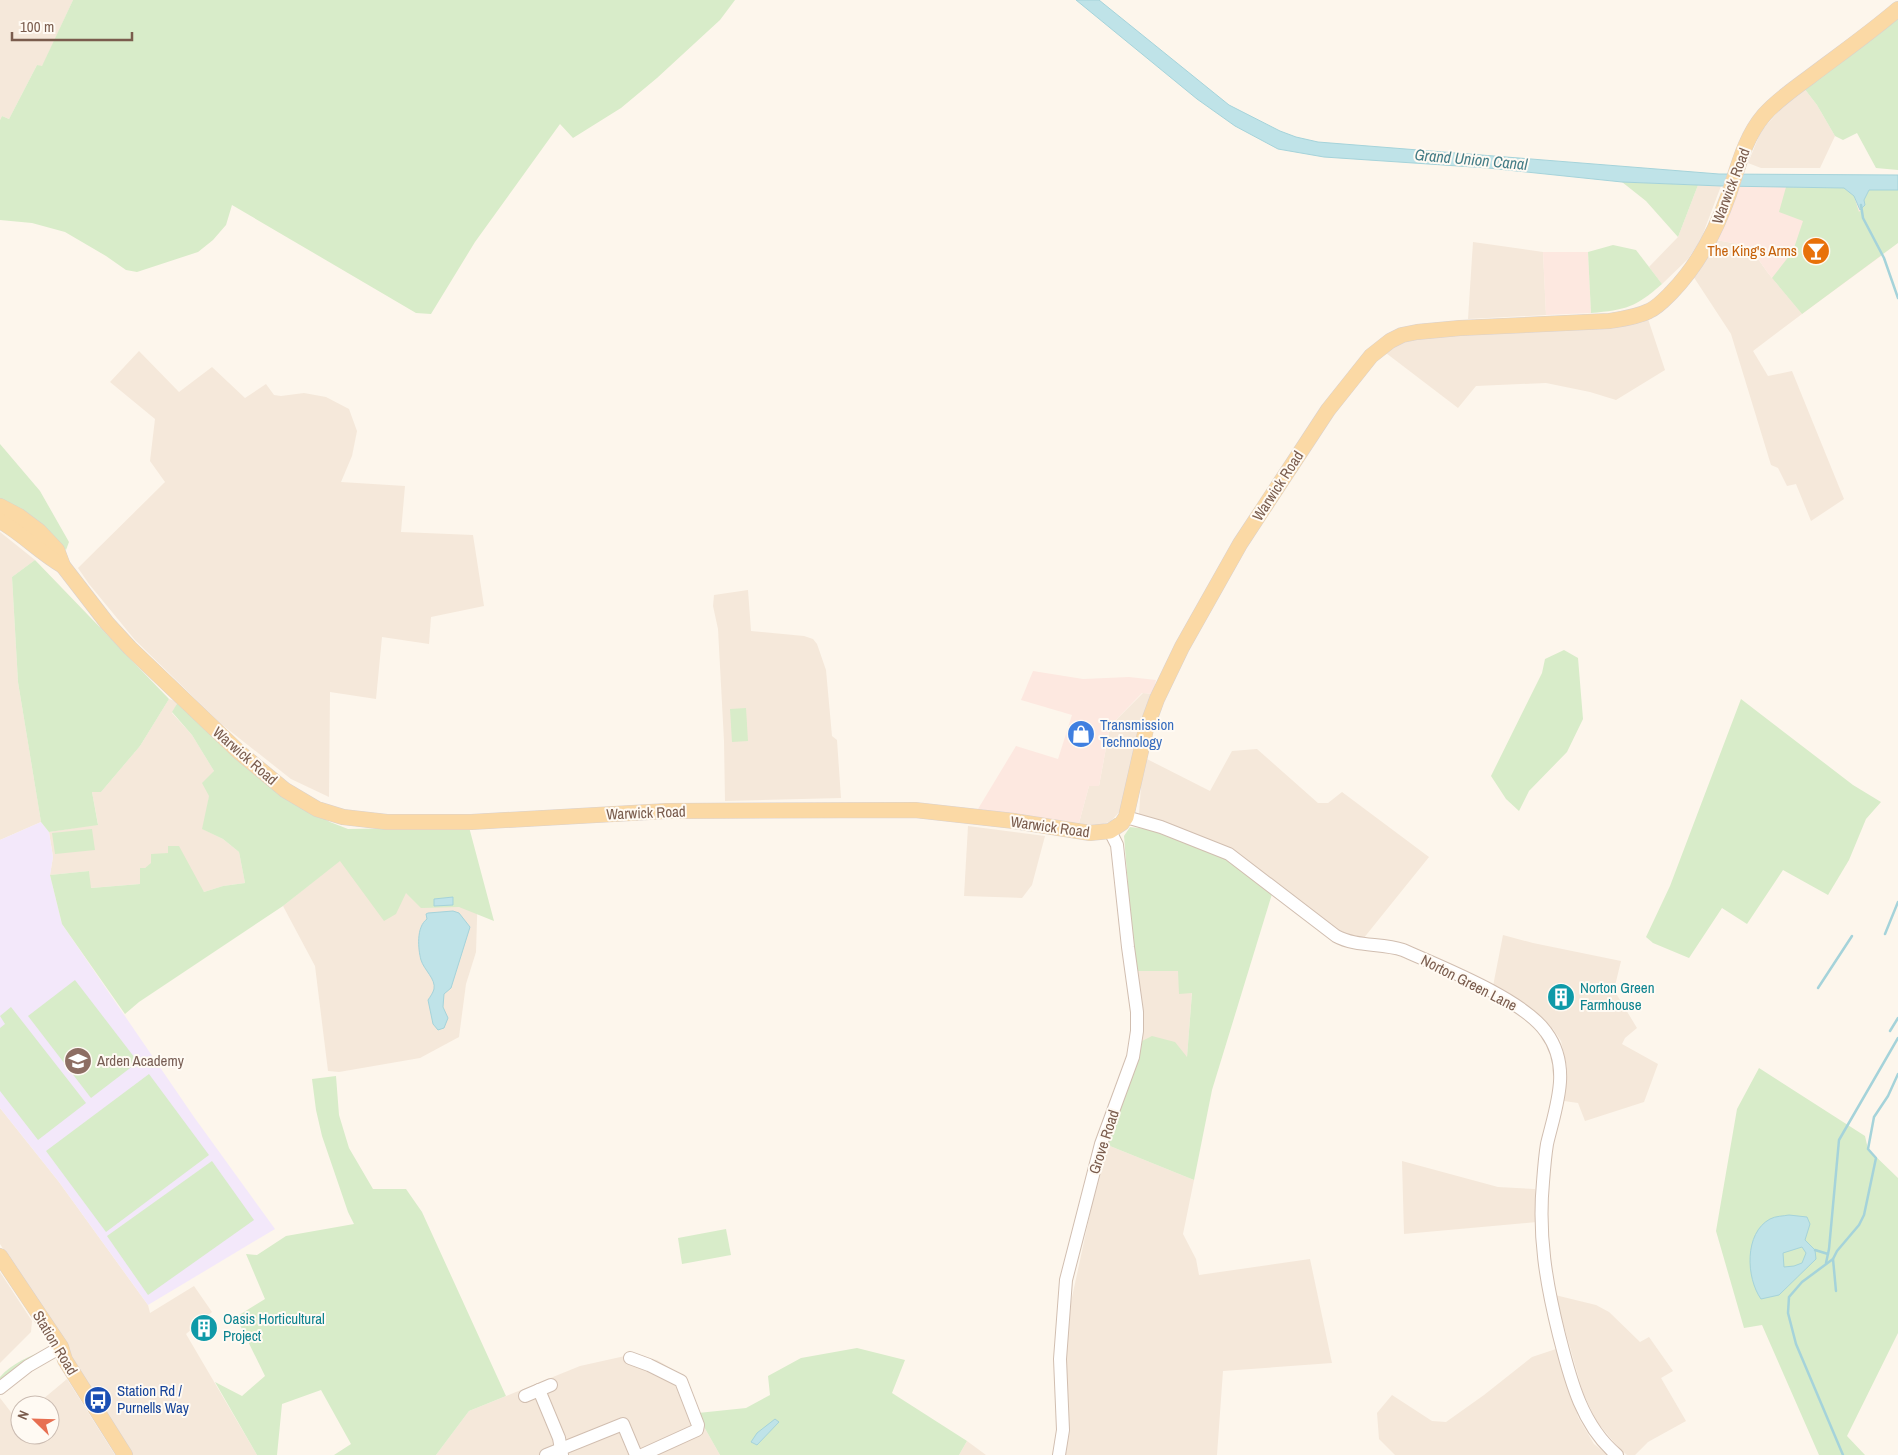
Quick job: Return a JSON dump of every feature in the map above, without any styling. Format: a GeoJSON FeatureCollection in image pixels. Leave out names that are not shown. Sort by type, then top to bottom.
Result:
{"type":"FeatureCollection","features":[{"type":"Feature","properties":{"kind":"main road","name":"Warwick Road"},"geometry":{"type":"LineString","coordinates":[[0,506],[19,516],[39,531],[57,550],[63,566],[130,648],[272,781],[317,809],[342,816],[387,822],[471,822],[667,812],[915,810],[1014,821],[1090,833],[1110,831],[1122,823],[1126,817],[1146,729],[1157,699],[1182,647],[1240,544],[1328,410],[1371,356],[1390,341],[1402,335],[1417,332],[1460,328],[1609,321],[1626,319],[1650,311],[1669,296],[1697,264],[1714,233],[1729,195],[1739,162],[1753,130],[1765,114],[1790,92],[1898,9]]}},
{"type":"Feature","properties":{"kind":"main road","name":"Warwick Road"},"geometry":{"type":"LineString","coordinates":[[0,521],[13,528],[50,559],[63,566]]}},
{"type":"Feature","properties":{"kind":"main road","name":"Station Road"},"geometry":{"type":"LineString","coordinates":[[0,1256],[61,1347],[66,1360],[125,1455]]}},
{"type":"Feature","properties":{"kind":"street","name":"Norton Green Lane"},"geometry":{"type":"LineString","coordinates":[[1126,817],[1161,827],[1230,854],[1336,936],[1352,942],[1403,950],[1489,990],[1518,1008],[1543,1028],[1557,1049],[1561,1071],[1559,1097],[1547,1146],[1542,1184],[1544,1268],[1564,1354],[1577,1398],[1590,1424],[1617,1455]]}},
{"type":"Feature","properties":{"kind":"street","name":"Grove Road"},"geometry":{"type":"LineString","coordinates":[[1059,1455],[1063,1430],[1060,1359],[1066,1280],[1101,1144],[1133,1057],[1137,1031],[1137,1012],[1117,845],[1110,831]]}},
{"type":"Feature","properties":{"kind":"street"},"geometry":{"type":"LineString","coordinates":[[0,1388],[28,1366],[61,1347]]}},
{"type":"Feature","properties":{"kind":"street"},"geometry":{"type":"LineString","coordinates":[[630,1358],[681,1381],[698,1425],[697,1430],[642,1455]]}},
{"type":"Feature","properties":{"kind":"street"},"geometry":{"type":"LineString","coordinates":[[525,1396],[545,1388],[562,1452]]}},
{"type":"Feature","properties":{"kind":"street"},"geometry":{"type":"LineString","coordinates":[[546,1455],[562,1452],[623,1424],[636,1455]]}},
{"type":"Feature","properties":{"kind":"shaded area"},"geometry":{"type":"Polygon","coordinates":[[[0,0],[73,0],[42,67],[37,65],[9,119],[2,116],[0,120],[0,0]]]}},
{"type":"Feature","properties":{"kind":"shaded area"},"geometry":{"type":"Polygon","coordinates":[[[1804,88],[1817,105],[1835,136],[1820,168],[1761,168],[1748,163],[1761,131],[1785,104],[1804,88]]]}},
{"type":"Feature","properties":{"kind":"shaded area"},"geometry":{"type":"Polygon","coordinates":[[[1698,185],[1721,186],[1701,239],[1688,259],[1662,284],[1649,267],[1678,237],[1698,185]]]}},
{"type":"Feature","properties":{"kind":"shaded area","name":"The King's Arms"},"geometry":{"type":"Polygon","coordinates":[[[1740,185],[1844,188],[1854,196],[1881,256],[1802,314],[1768,273],[1749,246],[1716,240],[1726,222],[1740,185]]]}},
{"type":"Feature","properties":{"kind":"shaded area"},"geometry":{"type":"Polygon","coordinates":[[[1716,240],[1749,246],[1768,273],[1802,314],[1753,351],[1768,376],[1792,371],[1844,499],[1811,521],[1796,484],[1787,486],[1778,468],[1771,465],[1731,334],[1693,276],[1716,240]]]}},
{"type":"Feature","properties":{"kind":"shaded area"},"geometry":{"type":"Polygon","coordinates":[[[1473,242],[1543,252],[1546,315],[1468,319],[1473,242]]]}},
{"type":"Feature","properties":{"kind":"shaded area"},"geometry":{"type":"Polygon","coordinates":[[[1543,252],[1588,252],[1591,313],[1546,315],[1543,252]]]}},
{"type":"Feature","properties":{"kind":"shaded area"},"geometry":{"type":"Polygon","coordinates":[[[1648,319],[1665,370],[1616,400],[1590,392],[1546,383],[1476,386],[1458,408],[1382,350],[1401,342],[1421,337],[1648,319]]]}},
{"type":"Feature","properties":{"kind":"shaded area"},"geometry":{"type":"Polygon","coordinates":[[[139,351],[179,392],[212,367],[245,398],[266,384],[274,395],[304,393],[326,397],[349,409],[357,431],[352,456],[341,482],[405,486],[401,532],[473,535],[484,606],[431,617],[429,644],[382,637],[376,699],[330,692],[329,797],[291,779],[220,723],[135,640],[78,568],[165,482],[150,461],[155,419],[110,382],[139,351]]]}},
{"type":"Feature","properties":{"kind":"shaded area"},"geometry":{"type":"Polygon","coordinates":[[[0,532],[35,560],[12,577],[18,682],[41,822],[0,840],[0,532]]]}},
{"type":"Feature","properties":{"kind":"shaded area"},"geometry":{"type":"Polygon","coordinates":[[[748,590],[751,631],[804,636],[813,639],[817,644],[826,670],[832,736],[837,740],[841,798],[725,801],[724,741],[718,629],[713,606],[714,595],[748,590]]]}},
{"type":"Feature","properties":{"kind":"shaded area"},"geometry":{"type":"Polygon","coordinates":[[[1033,671],[1083,679],[1129,677],[1156,680],[1153,694],[1142,693],[1110,726],[1099,786],[1089,786],[1079,823],[978,809],[1016,746],[1058,759],[1072,715],[1021,700],[1033,671]]]}},
{"type":"Feature","properties":{"kind":"shaded area"},"geometry":{"type":"Polygon","coordinates":[[[1143,693],[1153,694],[1123,808],[1111,821],[1101,825],[1091,826],[1079,823],[1089,786],[1099,786],[1110,726],[1143,693]]]}},
{"type":"Feature","properties":{"kind":"shaded area"},"geometry":{"type":"Polygon","coordinates":[[[169,699],[178,702],[172,713],[192,735],[214,771],[203,829],[223,839],[239,852],[245,883],[223,886],[204,892],[168,853],[145,868],[140,869],[140,884],[90,888],[89,871],[50,875],[53,857],[49,832],[98,824],[92,792],[101,792],[140,746],[169,699]]]}},
{"type":"Feature","properties":{"kind":"shaded area"},"geometry":{"type":"Polygon","coordinates":[[[1257,749],[1318,803],[1328,803],[1342,792],[1429,857],[1363,939],[1338,933],[1278,883],[1231,850],[1139,814],[1143,757],[1210,791],[1232,751],[1257,749]]]}},
{"type":"Feature","properties":{"kind":"shaded area","name":"Arden Academy"},"geometry":{"type":"Polygon","coordinates":[[[41,822],[49,832],[53,857],[50,875],[62,924],[194,1117],[275,1229],[148,1305],[59,1182],[0,1108],[0,840],[41,822]]]}},
{"type":"Feature","properties":{"kind":"shaded area"},"geometry":{"type":"Polygon","coordinates":[[[968,826],[1045,836],[1032,885],[1022,898],[964,896],[968,826]]]}},
{"type":"Feature","properties":{"kind":"shaded area"},"geometry":{"type":"Polygon","coordinates":[[[340,860],[478,887],[476,952],[466,984],[459,1037],[420,1058],[339,1072],[328,1071],[315,966],[283,906],[340,860]]]}},
{"type":"Feature","properties":{"kind":"shaded area"},"geometry":{"type":"Polygon","coordinates":[[[1503,935],[1621,961],[1614,990],[1637,1028],[1625,1038],[1622,1044],[1658,1064],[1644,1102],[1585,1121],[1578,1103],[1564,1101],[1567,1067],[1561,1041],[1553,1029],[1525,1007],[1493,986],[1503,935]]]}},
{"type":"Feature","properties":{"kind":"shaded area"},"geometry":{"type":"Polygon","coordinates":[[[1135,971],[1178,971],[1192,992],[1187,1057],[1140,1042],[1135,971]]]}},
{"type":"Feature","properties":{"kind":"shaded area"},"geometry":{"type":"Polygon","coordinates":[[[0,1108],[59,1182],[148,1305],[150,1313],[194,1286],[212,1312],[186,1334],[257,1455],[132,1455],[0,1244],[0,1108]]]}},
{"type":"Feature","properties":{"kind":"shaded area"},"geometry":{"type":"Polygon","coordinates":[[[1105,1144],[1194,1180],[1183,1234],[1196,1259],[1199,1275],[1310,1259],[1332,1363],[1223,1371],[1217,1455],[1064,1455],[1067,1451],[1066,1360],[1071,1302],[1105,1144]]]}},
{"type":"Feature","properties":{"kind":"shaded area"},"geometry":{"type":"Polygon","coordinates":[[[1402,1161],[1498,1187],[1535,1189],[1537,1222],[1404,1234],[1402,1161]]]}},
{"type":"Feature","properties":{"kind":"shaded area"},"geometry":{"type":"Polygon","coordinates":[[[0,1272],[32,1321],[31,1332],[0,1363],[0,1272]]]}},
{"type":"Feature","properties":{"kind":"shaded area"},"geometry":{"type":"Polygon","coordinates":[[[1555,1295],[1596,1305],[1609,1312],[1640,1342],[1649,1337],[1673,1371],[1661,1378],[1686,1421],[1648,1442],[1635,1455],[1627,1455],[1618,1447],[1597,1422],[1583,1393],[1555,1295]]]}},
{"type":"Feature","properties":{"kind":"shaded area"},"geometry":{"type":"Polygon","coordinates":[[[1559,1348],[1578,1417],[1594,1444],[1608,1455],[1395,1455],[1379,1439],[1377,1413],[1392,1395],[1432,1421],[1446,1422],[1532,1357],[1559,1348]]]}},
{"type":"Feature","properties":{"kind":"shaded area"},"geometry":{"type":"Polygon","coordinates":[[[625,1356],[657,1360],[685,1377],[703,1425],[720,1455],[436,1455],[469,1411],[580,1366],[625,1356]]]}},
{"type":"Feature","properties":{"kind":"shaded area"},"geometry":{"type":"Polygon","coordinates":[[[67,1379],[115,1455],[0,1455],[0,1398],[10,1411],[10,1445],[60,1445],[60,1395],[48,1395],[67,1379]]]}},
{"type":"Feature","properties":{"kind":"shaded area"},"geometry":{"type":"Polygon","coordinates":[[[967,1441],[986,1455],[959,1455],[967,1441]]]}},
{"type":"Feature","properties":{"kind":"green space"},"geometry":{"type":"Polygon","coordinates":[[[73,0],[735,0],[720,20],[621,108],[573,138],[560,124],[475,242],[431,314],[416,313],[232,205],[226,225],[213,240],[198,252],[137,272],[126,270],[65,232],[32,223],[0,220],[0,120],[2,116],[9,119],[37,65],[42,66],[73,0]]]}},
{"type":"Feature","properties":{"kind":"green space"},"geometry":{"type":"Polygon","coordinates":[[[1898,18],[1898,170],[1876,168],[1857,133],[1843,140],[1835,136],[1817,105],[1804,88],[1878,35],[1898,18]]]}},
{"type":"Feature","properties":{"kind":"green space"},"geometry":{"type":"Polygon","coordinates":[[[1622,182],[1698,185],[1678,237],[1646,201],[1622,182]]]}},
{"type":"Feature","properties":{"kind":"green space","name":"The King's Arms"},"geometry":{"type":"Polygon","coordinates":[[[1786,187],[1844,188],[1854,196],[1859,212],[1865,205],[1864,200],[1869,190],[1898,190],[1898,243],[1802,314],[1772,278],[1793,251],[1803,221],[1779,212],[1786,187]]]}},
{"type":"Feature","properties":{"kind":"green space"},"geometry":{"type":"Polygon","coordinates":[[[1613,245],[1636,250],[1662,284],[1645,298],[1630,306],[1622,309],[1591,313],[1588,252],[1613,245]]]}},
{"type":"Feature","properties":{"kind":"green space"},"geometry":{"type":"Polygon","coordinates":[[[0,444],[40,491],[69,542],[66,550],[37,522],[0,503],[0,444]]]}},
{"type":"Feature","properties":{"kind":"green space"},"geometry":{"type":"Polygon","coordinates":[[[35,560],[169,699],[140,746],[101,792],[92,792],[98,825],[49,832],[41,822],[18,682],[12,577],[35,560]]]}},
{"type":"Feature","properties":{"kind":"green space"},"geometry":{"type":"Polygon","coordinates":[[[1564,650],[1578,658],[1583,719],[1567,752],[1529,791],[1519,811],[1506,799],[1491,776],[1542,673],[1545,659],[1564,650]]]}},
{"type":"Feature","properties":{"kind":"green space"},"geometry":{"type":"Polygon","coordinates":[[[1741,699],[1853,785],[1881,802],[1866,819],[1849,860],[1828,895],[1783,870],[1747,924],[1722,908],[1689,958],[1653,943],[1646,937],[1670,886],[1741,699]]]}},
{"type":"Feature","properties":{"kind":"green space"},"geometry":{"type":"Polygon","coordinates":[[[178,702],[297,804],[330,822],[348,829],[469,827],[494,921],[459,907],[421,908],[406,893],[396,914],[384,921],[340,861],[283,906],[139,1002],[125,1014],[62,924],[50,875],[89,871],[91,888],[140,884],[140,868],[145,868],[151,863],[151,854],[168,853],[168,846],[179,846],[204,892],[223,886],[245,883],[239,852],[223,839],[202,829],[209,796],[202,783],[214,771],[192,735],[172,712],[178,702]]]}},
{"type":"Feature","properties":{"kind":"green space"},"geometry":{"type":"Polygon","coordinates":[[[746,708],[748,741],[732,742],[730,709],[746,708]]]}},
{"type":"Feature","properties":{"kind":"green space"},"geometry":{"type":"Polygon","coordinates":[[[1130,827],[1148,829],[1227,859],[1272,894],[1212,1090],[1194,1180],[1105,1144],[1140,1042],[1152,1036],[1175,1042],[1187,1057],[1192,993],[1179,994],[1178,971],[1135,971],[1124,836],[1130,827]]]}},
{"type":"Feature","properties":{"kind":"green space"},"geometry":{"type":"Polygon","coordinates":[[[92,829],[95,850],[55,854],[52,833],[92,829]]]}},
{"type":"Feature","properties":{"kind":"green space"},"geometry":{"type":"Polygon","coordinates":[[[75,980],[138,1062],[91,1098],[28,1016],[75,980]]]}},
{"type":"Feature","properties":{"kind":"green space"},"geometry":{"type":"Polygon","coordinates":[[[11,1007],[86,1103],[38,1140],[0,1091],[0,1028],[5,1024],[0,1016],[11,1007]]]}},
{"type":"Feature","properties":{"kind":"green space"},"geometry":{"type":"Polygon","coordinates":[[[1759,1068],[1865,1136],[1868,1149],[1898,1178],[1898,1333],[1847,1436],[1865,1455],[1819,1455],[1762,1325],[1744,1328],[1716,1231],[1737,1109],[1759,1068]]]}},
{"type":"Feature","properties":{"kind":"green space"},"geometry":{"type":"Polygon","coordinates":[[[149,1074],[209,1155],[106,1232],[46,1151],[149,1074]]]}},
{"type":"Feature","properties":{"kind":"green space"},"geometry":{"type":"Polygon","coordinates":[[[336,1076],[339,1115],[349,1148],[373,1189],[406,1189],[422,1212],[506,1396],[469,1411],[436,1455],[334,1455],[351,1444],[321,1390],[282,1404],[277,1455],[257,1455],[215,1382],[242,1396],[265,1376],[236,1317],[265,1299],[246,1254],[257,1255],[286,1236],[354,1224],[348,1212],[322,1136],[312,1079],[336,1076]]]}},
{"type":"Feature","properties":{"kind":"green space"},"geometry":{"type":"Polygon","coordinates":[[[212,1161],[254,1220],[148,1295],[107,1236],[212,1161]]]}},
{"type":"Feature","properties":{"kind":"green space"},"geometry":{"type":"Polygon","coordinates":[[[726,1229],[731,1255],[682,1264],[678,1238],[726,1229]]]}},
{"type":"Feature","properties":{"kind":"green space"},"geometry":{"type":"Polygon","coordinates":[[[857,1348],[905,1360],[892,1393],[967,1441],[959,1455],[720,1455],[698,1413],[746,1408],[770,1395],[768,1376],[801,1358],[857,1348]]]}},
{"type":"Feature","properties":{"kind":"green space"},"geometry":{"type":"Polygon","coordinates":[[[46,1350],[0,1392],[0,1377],[5,1372],[22,1360],[46,1350]]]}},
{"type":"Feature","properties":{"kind":"water","name":"Grand Union Canal"},"geometry":{"type":"Polygon","coordinates":[[[1076,0],[1099,0],[1229,105],[1296,137],[1318,142],[1719,174],[1898,175],[1898,190],[1869,190],[1864,200],[1865,205],[1860,210],[1854,196],[1844,188],[1622,182],[1488,168],[1324,157],[1278,149],[1235,126],[1197,99],[1076,0]]]}},
{"type":"Feature","properties":{"kind":"water"},"geometry":{"type":"Polygon","coordinates":[[[453,897],[453,905],[434,906],[434,899],[453,897]]]}},
{"type":"Feature","properties":{"kind":"water"},"geometry":{"type":"Polygon","coordinates":[[[453,911],[459,913],[470,927],[451,988],[444,994],[443,1007],[448,1018],[444,1028],[438,1030],[433,1024],[428,1000],[433,992],[434,985],[421,960],[419,933],[427,919],[426,914],[453,911]]]}},
{"type":"Feature","properties":{"kind":"water"},"geometry":{"type":"Polygon","coordinates":[[[1789,1215],[1807,1217],[1810,1224],[1805,1240],[1815,1250],[1816,1259],[1779,1295],[1761,1299],[1752,1280],[1750,1268],[1752,1245],[1756,1234],[1770,1219],[1789,1215]],[[1802,1247],[1783,1253],[1784,1267],[1802,1263],[1806,1253],[1802,1247]]]}},
{"type":"Feature","properties":{"kind":"water"},"geometry":{"type":"Polygon","coordinates":[[[775,1419],[779,1422],[757,1445],[751,1442],[757,1433],[775,1419]]]}},
{"type":"Feature","properties":{"kind":"waterway"},"geometry":{"type":"LineString","coordinates":[[1861,205],[1863,218],[1884,258],[1898,298]]}},
{"type":"Feature","properties":{"kind":"waterway"},"geometry":{"type":"LineString","coordinates":[[1885,934],[1898,902]]}},
{"type":"Feature","properties":{"kind":"waterway"},"geometry":{"type":"LineString","coordinates":[[1818,988],[1852,936]]}},
{"type":"Feature","properties":{"kind":"waterway"},"geometry":{"type":"LineString","coordinates":[[1890,1031],[1898,1018]]}},
{"type":"Feature","properties":{"kind":"waterway"},"geometry":{"type":"LineString","coordinates":[[1826,1263],[1829,1249],[1839,1140],[1898,1038]]}},
{"type":"Feature","properties":{"kind":"waterway"},"geometry":{"type":"LineString","coordinates":[[1843,1455],[1796,1344],[1788,1313],[1789,1297],[1802,1282],[1833,1259],[1837,1251],[1859,1225],[1864,1215],[1876,1158],[1868,1149],[1874,1117],[1888,1096],[1898,1074]]}},
{"type":"Feature","properties":{"kind":"waterway"},"geometry":{"type":"LineString","coordinates":[[1815,1250],[1828,1254]]}},
{"type":"Feature","properties":{"kind":"waterway"},"geometry":{"type":"LineString","coordinates":[[1833,1259],[1836,1291]]}},
{"type":"Feature","properties":{"kind":"place","name":"The King's Arms"},"geometry":{"type":"Point","coordinates":[1816,251]}},
{"type":"Feature","properties":{"kind":"place","name":"Transmission Technology"},"geometry":{"type":"Point","coordinates":[1081,734]}},
{"type":"Feature","properties":{"kind":"place","name":"Norton Green Farmhouse"},"geometry":{"type":"Point","coordinates":[1561,997]}},
{"type":"Feature","properties":{"kind":"place","name":"Arden Academy"},"geometry":{"type":"Point","coordinates":[78,1061]}},
{"type":"Feature","properties":{"kind":"place","name":"Oasis Horticultural Project"},"geometry":{"type":"Point","coordinates":[204,1328]}},
{"type":"Feature","properties":{"kind":"place","name":"Station Rd / Purnells Way"},"geometry":{"type":"Point","coordinates":[98,1400]}}]}
